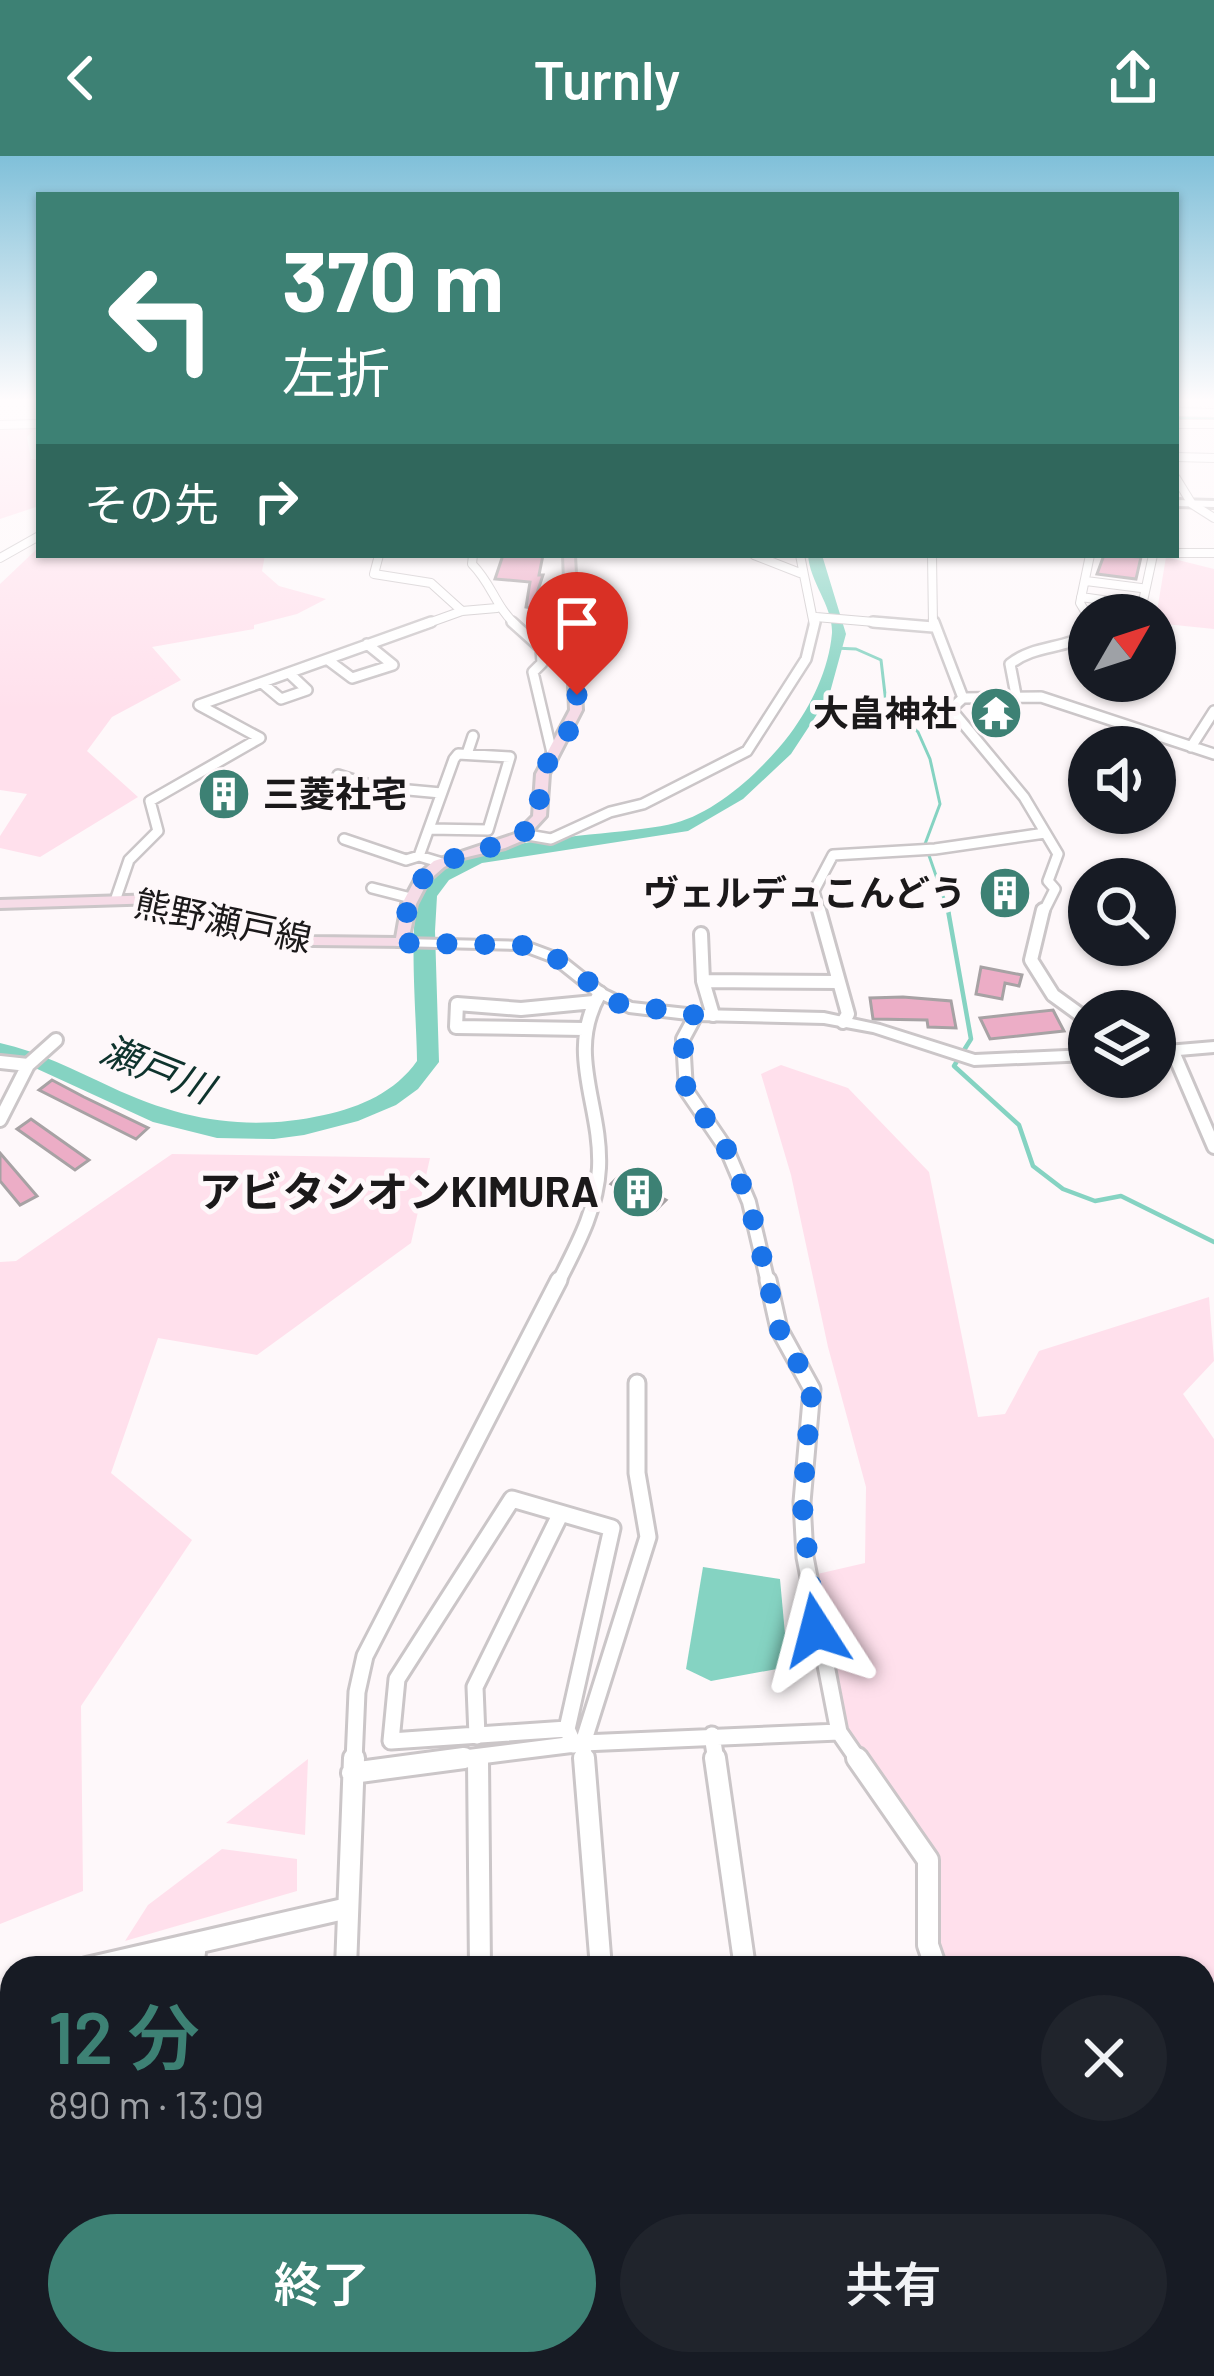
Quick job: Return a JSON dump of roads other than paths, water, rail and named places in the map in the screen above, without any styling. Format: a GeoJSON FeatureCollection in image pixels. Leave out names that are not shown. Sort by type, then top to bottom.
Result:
{"type":"FeatureCollection","features":[{"type":"Feature","properties":{"kind":"main road"},"geometry":{"type":"LineString","coordinates":[[407,942],[411,898],[439,862],[522,834],[540,815],[545,767],[576,710],[569,558]]}},
{"type":"Feature","properties":{"kind":"main road","name":"熊野瀬戸線"},"geometry":{"type":"LineString","coordinates":[[0,904],[158,899],[313,941],[407,942]]}},
{"type":"Feature","properties":{"kind":"street"},"geometry":{"type":"LineString","coordinates":[[0,558],[36,538]]}},
{"type":"Feature","properties":{"kind":"street"},"geometry":{"type":"LineString","coordinates":[[1179,553],[1214,553]]}},
{"type":"Feature","properties":{"kind":"street"},"geometry":{"type":"LineString","coordinates":[[378,558],[374,574],[431,583],[462,611]]}},
{"type":"Feature","properties":{"kind":"street"},"geometry":{"type":"LineString","coordinates":[[472,558],[489,581],[497,608],[542,648],[542,663],[533,672],[553,757]]}},
{"type":"Feature","properties":{"kind":"street"},"geometry":{"type":"LineString","coordinates":[[762,558],[800,573]]}},
{"type":"Feature","properties":{"kind":"street"},"geometry":{"type":"LineString","coordinates":[[522,834],[551,839],[610,812],[643,804],[747,751],[797,679],[818,617],[800,573],[800,558]]}},
{"type":"Feature","properties":{"kind":"street"},"geometry":{"type":"LineString","coordinates":[[931,558],[929,571],[940,610],[933,627],[963,698]]}},
{"type":"Feature","properties":{"kind":"street"},"geometry":{"type":"LineString","coordinates":[[1082,594],[1089,558]]}},
{"type":"Feature","properties":{"kind":"street"},"geometry":{"type":"LineString","coordinates":[[1143,594],[1152,558]]}},
{"type":"Feature","properties":{"kind":"street"},"geometry":{"type":"LineString","coordinates":[[1085,581],[1141,588]]}},
{"type":"Feature","properties":{"kind":"street"},"geometry":{"type":"LineString","coordinates":[[116,898],[129,860],[158,831],[150,801],[260,738],[199,705],[462,611],[497,608]]}},
{"type":"Feature","properties":{"kind":"street"},"geometry":{"type":"LineString","coordinates":[[818,617],[933,627]]}},
{"type":"Feature","properties":{"kind":"street"},"geometry":{"type":"LineString","coordinates":[[1016,695],[1010,664],[1035,645],[1068,643]]}},
{"type":"Feature","properties":{"kind":"street"},"geometry":{"type":"LineString","coordinates":[[328,660],[352,678],[393,665],[367,644]]}},
{"type":"Feature","properties":{"kind":"street"},"geometry":{"type":"LineString","coordinates":[[262,683],[281,699],[308,690],[290,674]]}},
{"type":"Feature","properties":{"kind":"street"},"geometry":{"type":"LineString","coordinates":[[963,698],[1041,697],[1214,754]]}},
{"type":"Feature","properties":{"kind":"street"},"geometry":{"type":"LineString","coordinates":[[963,698],[954,713],[1024,797],[1058,854],[1048,881],[1055,889],[1046,899],[1031,960],[1053,995],[1068,1006]]}},
{"type":"Feature","properties":{"kind":"street"},"geometry":{"type":"LineString","coordinates":[[1191,747],[1214,711]]}},
{"type":"Feature","properties":{"kind":"street"},"geometry":{"type":"LineString","coordinates":[[467,754],[473,736]]}},
{"type":"Feature","properties":{"kind":"street"},"geometry":{"type":"LineString","coordinates":[[419,856],[454,759],[467,754],[510,757],[488,830],[429,829]]}},
{"type":"Feature","properties":{"kind":"street"},"geometry":{"type":"LineString","coordinates":[[338,775],[376,787],[441,793]]}},
{"type":"Feature","properties":{"kind":"street"},"geometry":{"type":"LineString","coordinates":[[843,1022],[848,1013],[814,891],[832,855],[935,849],[1045,833]]}},
{"type":"Feature","properties":{"kind":"street"},"geometry":{"type":"LineString","coordinates":[[344,838],[406,860],[419,856],[439,862]]}},
{"type":"Feature","properties":{"kind":"street"},"geometry":{"type":"LineString","coordinates":[[372,888],[411,898]]}},
{"type":"Feature","properties":{"kind":"street"},"geometry":{"type":"LineString","coordinates":[[701,934],[704,1015],[683,1039],[686,1090],[727,1150],[749,1202],[779,1329],[812,1388],[802,1502],[805,1557],[839,1732],[928,1860],[932,1956]]}},
{"type":"Feature","properties":{"kind":"street"},"geometry":{"type":"LineString","coordinates":[[407,942],[521,945],[556,958],[597,998]]}},
{"type":"Feature","properties":{"kind":"street"},"geometry":{"type":"LineString","coordinates":[[703,981],[839,982]]}},
{"type":"Feature","properties":{"kind":"street"},"geometry":{"type":"LineString","coordinates":[[346,1956],[352,1773],[365,1656],[580,1240],[594,1202],[598,1150],[581,1078],[584,1029],[597,998]]}},
{"type":"Feature","properties":{"kind":"street"},"geometry":{"type":"LineString","coordinates":[[584,1029],[456,1027],[457,1004],[520,1009],[597,998],[629,1007],[704,1015],[843,1022],[962,1057],[1068,1055]]}},
{"type":"Feature","properties":{"kind":"street"},"geometry":{"type":"LineString","coordinates":[[0,1120],[31,1062],[56,1040]]}},
{"type":"Feature","properties":{"kind":"street"},"geometry":{"type":"LineString","coordinates":[[1176,1054],[1214,1047]]}},
{"type":"Feature","properties":{"kind":"street"},"geometry":{"type":"LineString","coordinates":[[1176,1059],[1214,1147]]}},
{"type":"Feature","properties":{"kind":"street"},"geometry":{"type":"LineString","coordinates":[[0,1062],[31,1062]]}},
{"type":"Feature","properties":{"kind":"street"},"geometry":{"type":"LineString","coordinates":[[575,1739],[648,1537],[637,1473],[637,1384]]}},
{"type":"Feature","properties":{"kind":"street"},"geometry":{"type":"LineString","coordinates":[[600,1956],[575,1739],[612,1528],[559,1517],[512,1499],[397,1679],[391,1741],[477,1736],[575,1739],[839,1732]]}},
{"type":"Feature","properties":{"kind":"street"},"geometry":{"type":"LineString","coordinates":[[477,1736],[475,1687],[559,1517]]}},
{"type":"Feature","properties":{"kind":"street"},"geometry":{"type":"LineString","coordinates":[[712,1736],[744,1956]]}},
{"type":"Feature","properties":{"kind":"street"},"geometry":{"type":"LineString","coordinates":[[352,1773],[478,1761],[575,1739]]}},
{"type":"Feature","properties":{"kind":"street"},"geometry":{"type":"LineString","coordinates":[[478,1761],[480,1956]]}},
{"type":"Feature","properties":{"kind":"street"},"geometry":{"type":"LineString","coordinates":[[144,1956],[348,1908]]}},
{"type":"Feature","properties":{"kind":"street"},"geometry":{"type":"LineString","coordinates":[[195,1956],[196,1945]]}},
{"type":"Feature","properties":{"kind":"waterway","name":"瀬戸川"},"geometry":{"type":"LineString","coordinates":[[0,1050],[40,1062],[161,1117],[217,1130],[304,1127],[351,1116],[388,1100],[428,1062],[425,931],[428,896],[443,876],[477,858],[682,827],[737,795],[785,751],[822,696],[839,634],[815,558]]}},
{"type":"Feature","properties":{"kind":"waterway"},"geometry":{"type":"LineString","coordinates":[[834,648],[856,649],[881,660],[886,703],[918,732],[930,759],[940,804],[925,844],[948,910]]}},
{"type":"Feature","properties":{"kind":"waterway"},"geometry":{"type":"LineString","coordinates":[[948,910],[971,1039],[954,1066],[1019,1125],[1033,1166],[1063,1189],[1095,1201],[1121,1196],[1214,1242]]}},
{"type":"Feature","properties":{"kind":"place","name":"大畠神社"},"geometry":{"type":"Point","coordinates":[996,713]}},
{"type":"Feature","properties":{"kind":"place","name":"三菱社宅"},"geometry":{"type":"Point","coordinates":[224,794]}},
{"type":"Feature","properties":{"kind":"place","name":"ヴェルデュこんどう"},"geometry":{"type":"Point","coordinates":[1005,893]}},
{"type":"Feature","properties":{"kind":"place","name":"アビタシオンKIMURA"},"geometry":{"type":"Point","coordinates":[638,1192]}}]}
